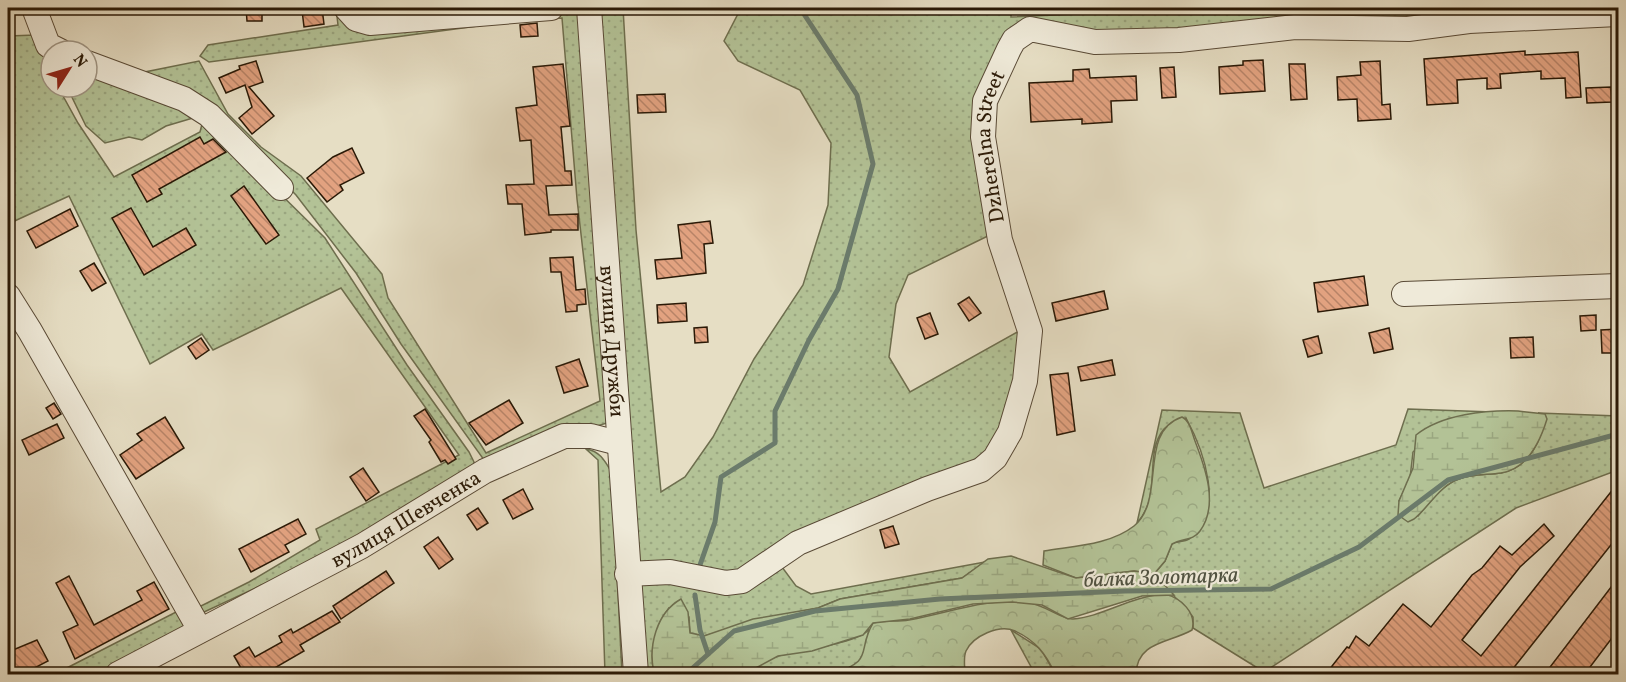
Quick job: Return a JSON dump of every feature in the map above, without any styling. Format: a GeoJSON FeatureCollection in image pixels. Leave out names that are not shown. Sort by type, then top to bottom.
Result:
{"type":"FeatureCollection","features":[{"type":"Feature","properties":{"kind":"street"},"geometry":{"type":"LineString","coordinates":[[33,8],[49,39]]}},
{"type":"Feature","properties":{"kind":"street"},"geometry":{"type":"LineString","coordinates":[[346,8],[356,19],[369,23],[551,8]]}},
{"type":"Feature","properties":{"kind":"street","name":"вулиця Дружби"},"geometry":{"type":"LineString","coordinates":[[589,8],[627,573],[636,675]]}},
{"type":"Feature","properties":{"kind":"street","name":"Dzherelna Street"},"geometry":{"type":"LineString","coordinates":[[627,573],[670,572],[726,583],[742,580],[798,543],[927,489],[981,470],[995,458],[1010,432],[1025,381],[1030,331],[1000,240],[985,160],[985,101],[1014,40],[1023,32],[1030,29],[1095,42],[1179,40],[1295,27],[1408,29],[1469,21],[1618,14]]}},
{"type":"Feature","properties":{"kind":"street"},"geometry":{"type":"LineString","coordinates":[[99,67],[184,99],[208,115],[281,188]]}},
{"type":"Feature","properties":{"kind":"street"},"geometry":{"type":"LineString","coordinates":[[1404,294],[1618,286]]}},
{"type":"Feature","properties":{"kind":"street"},"geometry":{"type":"LineString","coordinates":[[8,296],[200,630]]}},
{"type":"Feature","properties":{"kind":"street","name":"вулиця Шевченка"},"geometry":{"type":"LineString","coordinates":[[118,675],[362,546],[484,471],[564,436],[585,435],[618,443]]}},
{"type":"Feature","properties":{"kind":"green space"},"geometry":{"type":"Polygon","coordinates":[[[336,8],[414,24],[580,9],[607,423],[484,460],[401,344],[356,273],[296,195],[264,163],[135,74],[199,61],[228,114],[261,147],[301,176],[382,274],[388,298],[486,453],[600,401],[577,199],[562,18],[500,23],[209,62],[200,56],[208,45],[338,25],[336,8]]]}},
{"type":"Feature","properties":{"kind":"green space"},"geometry":{"type":"Polygon","coordinates":[[[598,8],[623,8],[636,230],[661,492],[685,477],[713,437],[754,359],[803,285],[828,205],[831,143],[800,90],[738,61],[724,41],[741,8],[1011,8],[1011,17],[1212,8],[1613,8],[1170,37],[1031,25],[988,86],[994,233],[908,275],[896,304],[889,357],[910,392],[1021,330],[1019,386],[984,464],[739,575],[637,564],[598,8]]]}},
{"type":"Feature","properties":{"kind":"green space"},"geometry":{"type":"Polygon","coordinates":[[[36,35],[39,42],[39,99],[65,99],[114,177],[200,132],[202,124],[253,167],[325,238],[407,365],[469,452],[474,462],[473,467],[343,547],[202,613],[8,292],[8,279],[199,607],[249,582],[320,540],[316,529],[459,455],[341,288],[213,350],[202,334],[150,364],[69,196],[8,224],[8,36],[36,35]]]}},
{"type":"Feature","properties":{"kind":"green space"},"geometry":{"type":"Polygon","coordinates":[[[99,77],[173,105],[193,118],[166,126],[142,140],[129,137],[105,143],[86,126],[73,99],[99,99],[99,77]]]}},
{"type":"Feature","properties":{"kind":"green space"},"geometry":{"type":"Polygon","coordinates":[[[1408,409],[1493,412],[1448,419],[1413,452],[1410,478],[1399,501],[1418,516],[1437,494],[1453,481],[1470,476],[1501,473],[1511,470],[1527,459],[1538,442],[1544,424],[1545,414],[1538,413],[1618,416],[1618,470],[1516,508],[1264,672],[1193,628],[1193,617],[1154,574],[1165,561],[1172,544],[1189,539],[1200,528],[1207,514],[1208,481],[1199,446],[1186,418],[1166,427],[1158,439],[1149,500],[1145,512],[1137,523],[1162,410],[1240,413],[1264,488],[1396,445],[1408,409]]]}},
{"type":"Feature","properties":{"kind":"green space"},"geometry":{"type":"Polygon","coordinates":[[[1492,411],[1545,414],[1547,419],[1541,437],[1525,460],[1518,466],[1501,473],[1469,476],[1452,482],[1440,491],[1414,519],[1408,522],[1398,515],[1399,501],[1413,468],[1416,435],[1438,422],[1451,418],[1492,411]]]}},
{"type":"Feature","properties":{"kind":"green space"},"geometry":{"type":"Polygon","coordinates":[[[1182,417],[1187,421],[1203,462],[1208,486],[1209,510],[1200,531],[1191,538],[1172,544],[1165,561],[1154,574],[1134,571],[1076,578],[1043,565],[1044,551],[1103,541],[1134,526],[1144,514],[1149,500],[1160,437],[1168,425],[1182,417]]]}},
{"type":"Feature","properties":{"kind":"green space"},"geometry":{"type":"Polygon","coordinates":[[[586,449],[599,454],[612,473],[622,674],[605,674],[598,460],[586,449]]]}},
{"type":"Feature","properties":{"kind":"green space"},"geometry":{"type":"Polygon","coordinates":[[[1011,556],[1076,578],[1134,571],[1154,574],[1174,595],[1142,596],[1068,619],[1042,605],[1012,602],[973,604],[910,619],[873,623],[863,635],[812,651],[778,656],[754,669],[727,674],[654,673],[652,652],[656,632],[665,613],[681,599],[688,612],[690,633],[704,636],[753,619],[818,608],[840,599],[962,578],[988,559],[1011,556]]]}},
{"type":"Feature","properties":{"kind":"green space"},"geometry":{"type":"Polygon","coordinates":[[[985,562],[962,578],[840,599],[818,608],[773,617],[704,636],[690,633],[689,617],[669,608],[660,623],[653,647],[654,673],[648,673],[636,591],[645,581],[782,567],[796,586],[811,594],[985,562]]]}},
{"type":"Feature","properties":{"kind":"green space"},"geometry":{"type":"Polygon","coordinates":[[[1165,594],[1177,599],[1190,612],[1192,630],[1148,649],[1138,663],[1136,674],[1055,674],[1044,654],[1034,643],[1015,631],[1002,629],[980,636],[969,646],[965,657],[965,674],[832,674],[846,669],[860,659],[873,623],[909,620],[982,604],[1011,601],[1033,603],[1073,619],[1095,615],[1140,598],[1165,594]]]}},
{"type":"Feature","properties":{"kind":"green space"},"geometry":{"type":"Polygon","coordinates":[[[178,611],[186,624],[181,629],[98,674],[55,674],[178,611]]]}},
{"type":"Feature","properties":{"kind":"green space"},"geometry":{"type":"Polygon","coordinates":[[[869,629],[864,653],[860,660],[851,667],[838,672],[809,676],[779,674],[754,669],[774,657],[840,643],[853,639],[869,629]]]}},
{"type":"Feature","properties":{"kind":"green space"},"geometry":{"type":"Polygon","coordinates":[[[1011,630],[1041,649],[1055,674],[1035,674],[1011,630]]]}},
{"type":"Feature","properties":{"kind":"building"},"geometry":{"type":"Polygon","coordinates":[[[246,8],[262,8],[262,21],[247,21],[246,8]]]}},
{"type":"Feature","properties":{"kind":"building"},"geometry":{"type":"Polygon","coordinates":[[[322,8],[324,24],[304,27],[302,10],[322,8]]]}},
{"type":"Feature","properties":{"kind":"building"},"geometry":{"type":"Polygon","coordinates":[[[537,23],[538,36],[521,37],[520,25],[537,23]]]}},
{"type":"Feature","properties":{"kind":"building"},"geometry":{"type":"Polygon","coordinates":[[[1525,51],[1525,55],[1578,52],[1581,97],[1566,98],[1565,78],[1541,79],[1541,71],[1500,74],[1501,88],[1487,89],[1487,78],[1457,80],[1458,103],[1427,105],[1424,59],[1525,51]]]}},
{"type":"Feature","properties":{"kind":"building"},"geometry":{"type":"Polygon","coordinates":[[[1263,60],[1265,91],[1220,94],[1219,67],[1243,65],[1243,61],[1263,60]]]}},
{"type":"Feature","properties":{"kind":"building"},"geometry":{"type":"Polygon","coordinates":[[[256,61],[263,82],[249,87],[274,116],[252,134],[239,118],[252,107],[245,85],[226,93],[219,78],[240,69],[239,66],[256,61]]]}},
{"type":"Feature","properties":{"kind":"building"},"geometry":{"type":"Polygon","coordinates":[[[1380,61],[1382,105],[1390,104],[1391,119],[1358,121],[1357,99],[1338,100],[1337,77],[1361,75],[1360,62],[1380,61]]]}},
{"type":"Feature","properties":{"kind":"building"},"geometry":{"type":"Polygon","coordinates":[[[563,64],[570,126],[561,127],[565,171],[571,171],[572,185],[546,186],[549,215],[578,214],[578,230],[551,230],[551,232],[525,235],[522,204],[508,204],[506,185],[534,184],[531,140],[520,141],[516,108],[537,105],[533,67],[563,64]]]}},
{"type":"Feature","properties":{"kind":"building"},"geometry":{"type":"Polygon","coordinates":[[[1289,64],[1305,64],[1307,99],[1291,100],[1289,64]]]}},
{"type":"Feature","properties":{"kind":"building"},"geometry":{"type":"Polygon","coordinates":[[[1174,67],[1176,97],[1162,98],[1160,68],[1174,67]]]}},
{"type":"Feature","properties":{"kind":"building"},"geometry":{"type":"Polygon","coordinates":[[[1089,69],[1090,78],[1136,76],[1137,100],[1111,101],[1112,122],[1082,124],[1082,119],[1031,122],[1029,83],[1073,81],[1073,70],[1089,69]]]}},
{"type":"Feature","properties":{"kind":"building"},"geometry":{"type":"Polygon","coordinates":[[[1611,87],[1612,102],[1587,103],[1586,88],[1611,87]]]}},
{"type":"Feature","properties":{"kind":"building"},"geometry":{"type":"Polygon","coordinates":[[[665,94],[666,112],[638,113],[637,95],[665,94]]]}},
{"type":"Feature","properties":{"kind":"building"},"geometry":{"type":"Polygon","coordinates":[[[200,137],[204,144],[213,139],[226,152],[159,189],[162,194],[147,202],[132,175],[200,137]]]}},
{"type":"Feature","properties":{"kind":"building"},"geometry":{"type":"Polygon","coordinates":[[[352,148],[364,173],[340,185],[343,190],[327,202],[307,178],[333,157],[352,148]]]}},
{"type":"Feature","properties":{"kind":"building"},"geometry":{"type":"Polygon","coordinates":[[[244,186],[279,235],[266,244],[231,196],[244,186]]]}},
{"type":"Feature","properties":{"kind":"building"},"geometry":{"type":"Polygon","coordinates":[[[131,208],[153,247],[186,228],[196,245],[144,275],[112,218],[131,208]]]}},
{"type":"Feature","properties":{"kind":"building"},"geometry":{"type":"Polygon","coordinates":[[[70,209],[78,226],[36,248],[27,231],[70,209]]]}},
{"type":"Feature","properties":{"kind":"building"},"geometry":{"type":"Polygon","coordinates":[[[710,221],[713,243],[704,244],[706,273],[657,279],[655,260],[682,258],[678,225],[710,221]]]}},
{"type":"Feature","properties":{"kind":"building"},"geometry":{"type":"Polygon","coordinates":[[[573,257],[576,290],[585,289],[586,304],[577,305],[577,311],[566,312],[561,272],[551,272],[550,258],[573,257]]]}},
{"type":"Feature","properties":{"kind":"building"},"geometry":{"type":"Polygon","coordinates":[[[94,263],[106,283],[92,291],[80,271],[94,263]]]}},
{"type":"Feature","properties":{"kind":"building"},"geometry":{"type":"Polygon","coordinates":[[[1364,276],[1368,305],[1318,312],[1314,283],[1364,276]]]}},
{"type":"Feature","properties":{"kind":"building"},"geometry":{"type":"Polygon","coordinates":[[[1104,291],[1108,309],[1056,321],[1052,303],[1104,291]]]}},
{"type":"Feature","properties":{"kind":"building"},"geometry":{"type":"Polygon","coordinates":[[[969,297],[981,313],[969,321],[958,304],[969,297]]]}},
{"type":"Feature","properties":{"kind":"building"},"geometry":{"type":"Polygon","coordinates":[[[686,303],[687,321],[658,323],[657,305],[686,303]]]}},
{"type":"Feature","properties":{"kind":"building"},"geometry":{"type":"Polygon","coordinates":[[[930,313],[938,334],[925,339],[917,318],[930,313]]]}},
{"type":"Feature","properties":{"kind":"building"},"geometry":{"type":"Polygon","coordinates":[[[1596,315],[1596,330],[1581,331],[1580,316],[1596,315]]]}},
{"type":"Feature","properties":{"kind":"building"},"geometry":{"type":"Polygon","coordinates":[[[707,327],[708,342],[695,343],[694,328],[707,327]]]}},
{"type":"Feature","properties":{"kind":"building"},"geometry":{"type":"Polygon","coordinates":[[[1389,328],[1393,349],[1374,353],[1369,333],[1389,328]]]}},
{"type":"Feature","properties":{"kind":"building"},"geometry":{"type":"Polygon","coordinates":[[[1618,329],[1618,353],[1602,353],[1601,330],[1618,329]]]}},
{"type":"Feature","properties":{"kind":"building"},"geometry":{"type":"Polygon","coordinates":[[[1318,336],[1322,353],[1308,357],[1303,340],[1318,336]]]}},
{"type":"Feature","properties":{"kind":"building"},"geometry":{"type":"Polygon","coordinates":[[[1533,337],[1534,357],[1511,358],[1510,338],[1533,337]]]}},
{"type":"Feature","properties":{"kind":"building"},"geometry":{"type":"Polygon","coordinates":[[[201,338],[209,350],[196,359],[188,347],[201,338]]]}},
{"type":"Feature","properties":{"kind":"building"},"geometry":{"type":"Polygon","coordinates":[[[579,359],[588,386],[564,393],[556,367],[579,359]]]}},
{"type":"Feature","properties":{"kind":"building"},"geometry":{"type":"Polygon","coordinates":[[[1112,360],[1115,375],[1081,381],[1078,367],[1112,360]]]}},
{"type":"Feature","properties":{"kind":"building"},"geometry":{"type":"Polygon","coordinates":[[[1068,373],[1075,431],[1057,435],[1050,375],[1068,373]]]}},
{"type":"Feature","properties":{"kind":"building"},"geometry":{"type":"Polygon","coordinates":[[[509,400],[523,423],[486,445],[469,423],[509,400]]]}},
{"type":"Feature","properties":{"kind":"building"},"geometry":{"type":"Polygon","coordinates":[[[54,403],[61,414],[53,419],[46,408],[54,403]]]}},
{"type":"Feature","properties":{"kind":"building"},"geometry":{"type":"Polygon","coordinates":[[[425,409],[456,459],[448,464],[445,460],[441,462],[429,442],[431,440],[414,416],[425,409]]]}},
{"type":"Feature","properties":{"kind":"building"},"geometry":{"type":"Polygon","coordinates":[[[165,417],[184,448],[136,479],[120,455],[142,440],[137,434],[165,417]]]}},
{"type":"Feature","properties":{"kind":"building"},"geometry":{"type":"Polygon","coordinates":[[[57,424],[64,438],[29,455],[22,440],[57,424]]]}},
{"type":"Feature","properties":{"kind":"building"},"geometry":{"type":"Polygon","coordinates":[[[363,468],[379,492],[366,501],[350,477],[363,468]]]}},
{"type":"Feature","properties":{"kind":"building"},"geometry":{"type":"Polygon","coordinates":[[[1618,483],[1618,536],[1508,675],[1325,675],[1347,647],[1349,648],[1356,636],[1369,646],[1403,604],[1431,627],[1472,575],[1482,568],[1500,546],[1512,555],[1544,524],[1554,536],[1520,567],[1462,640],[1481,656],[1618,483]]]}},
{"type":"Feature","properties":{"kind":"building"},"geometry":{"type":"Polygon","coordinates":[[[523,489],[533,509],[513,519],[503,500],[523,489]]]}},
{"type":"Feature","properties":{"kind":"building"},"geometry":{"type":"Polygon","coordinates":[[[478,508],[488,523],[477,530],[467,515],[478,508]]]}},
{"type":"Feature","properties":{"kind":"building"},"geometry":{"type":"Polygon","coordinates":[[[298,519],[306,534],[285,545],[289,552],[251,572],[239,549],[298,519]]]}},
{"type":"Feature","properties":{"kind":"building"},"geometry":{"type":"Polygon","coordinates":[[[893,526],[899,544],[885,548],[880,530],[893,526]]]}},
{"type":"Feature","properties":{"kind":"building"},"geometry":{"type":"Polygon","coordinates":[[[438,537],[453,559],[439,569],[424,547],[438,537]]]}},
{"type":"Feature","properties":{"kind":"building"},"geometry":{"type":"Polygon","coordinates":[[[386,571],[394,583],[341,619],[333,606],[386,571]]]}},
{"type":"Feature","properties":{"kind":"building"},"geometry":{"type":"Polygon","coordinates":[[[69,576],[94,625],[142,600],[137,591],[154,582],[169,609],[75,659],[63,632],[78,625],[56,583],[69,576]]]}},
{"type":"Feature","properties":{"kind":"building"},"geometry":{"type":"Polygon","coordinates":[[[1618,578],[1618,630],[1584,675],[1544,675],[1618,578]]]}},
{"type":"Feature","properties":{"kind":"building"},"geometry":{"type":"Polygon","coordinates":[[[332,611],[340,622],[300,645],[304,651],[271,670],[273,675],[245,675],[234,656],[249,647],[255,657],[282,642],[279,636],[291,629],[293,633],[332,611]]]}},
{"type":"Feature","properties":{"kind":"building"},"geometry":{"type":"Polygon","coordinates":[[[37,640],[48,661],[21,675],[8,675],[8,652],[37,640]]]}},
{"type":"Feature","properties":{"kind":"waterway"},"geometry":{"type":"LineString","coordinates":[[700,565],[715,522],[721,477],[775,443],[775,411],[809,340],[838,289],[873,164],[857,95],[800,8]]}},
{"type":"Feature","properties":{"kind":"waterway","name":"балка Золотарка"},"geometry":{"type":"LineString","coordinates":[[686,674],[734,631],[815,611],[940,599],[1125,591],[1271,589],[1359,547],[1448,480],[1618,434]]}},
{"type":"Feature","properties":{"kind":"waterway"},"geometry":{"type":"LineString","coordinates":[[695,595],[700,630],[708,654]]}}]}
